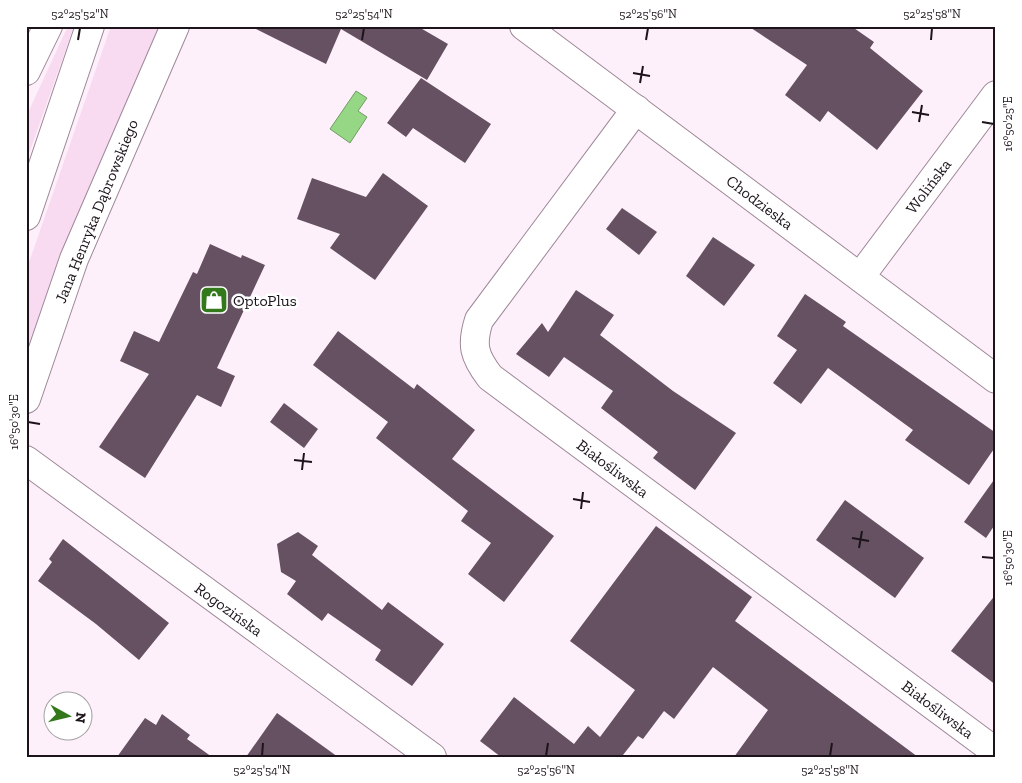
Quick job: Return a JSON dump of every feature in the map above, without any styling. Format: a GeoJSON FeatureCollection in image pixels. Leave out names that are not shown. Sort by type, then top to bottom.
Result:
{"type":"FeatureCollection","features":[{"type":"Feature","properties":{"kind":"street"},"geometry":{"type":"LineString","coordinates":[[26,71],[48,26]]}},
{"type":"Feature","properties":{"kind":"street"},"geometry":{"type":"LineString","coordinates":[[26,216],[90,26]]}},
{"type":"Feature","properties":{"kind":"street","name":"Jana Henryka Dąbrowskiego"},"geometry":{"type":"LineString","coordinates":[[26,399],[74,259],[175,26]]}},
{"type":"Feature","properties":{"kind":"street","name":"Chodzieska"},"geometry":{"type":"LineString","coordinates":[[524,26],[996,378]]}},
{"type":"Feature","properties":{"kind":"street","name":"Wolińska"},"geometry":{"type":"LineString","coordinates":[[860,276],[996,95]]}},
{"type":"Feature","properties":{"kind":"street","name":"Białośliwska"},"geometry":{"type":"LineString","coordinates":[[636,109],[479,320],[474,338],[478,360],[490,376],[996,752]]}},
{"type":"Feature","properties":{"kind":"street","name":"Rogozińska"},"geometry":{"type":"LineString","coordinates":[[26,460],[432,757]]}},
{"type":"Feature","properties":{"kind":"shaded area"},"geometry":{"type":"Polygon","coordinates":[[[68,26],[74,26],[26,162],[26,117],[68,26]]]}},
{"type":"Feature","properties":{"kind":"shaded area"},"geometry":{"type":"Polygon","coordinates":[[[111,26],[162,26],[26,361],[26,271],[111,26]]]}},
{"type":"Feature","properties":{"kind":"shaded area"},"geometry":{"type":"Polygon","coordinates":[[[356,91],[367,98],[358,111],[367,117],[350,143],[330,129],[356,91]]]}},
{"type":"Feature","properties":{"kind":"building"},"geometry":{"type":"Polygon","coordinates":[[[250,26],[417,26],[448,44],[427,80],[341,29],[326,64],[250,26]]]}},
{"type":"Feature","properties":{"kind":"building"},"geometry":{"type":"Polygon","coordinates":[[[748,26],[851,26],[874,42],[870,48],[923,91],[877,150],[828,111],[820,122],[785,95],[807,65],[748,26]]]}},
{"type":"Feature","properties":{"kind":"building"},"geometry":{"type":"Polygon","coordinates":[[[421,78],[491,124],[465,163],[413,128],[406,137],[387,123],[421,78]]]}},
{"type":"Feature","properties":{"kind":"building"},"geometry":{"type":"Polygon","coordinates":[[[383,173],[428,206],[375,280],[330,248],[340,234],[297,219],[312,178],[366,197],[383,173]]]}},
{"type":"Feature","properties":{"kind":"building"},"geometry":{"type":"Polygon","coordinates":[[[622,208],[657,232],[639,255],[606,229],[622,208]]]}},
{"type":"Feature","properties":{"kind":"building"},"geometry":{"type":"Polygon","coordinates":[[[713,237],[755,265],[724,306],[686,276],[713,237]]]}},
{"type":"Feature","properties":{"kind":"building"},"geometry":{"type":"Polygon","coordinates":[[[210,244],[241,258],[242,255],[265,265],[217,368],[235,376],[221,407],[197,395],[145,478],[99,447],[149,374],[120,361],[134,331],[159,342],[193,272],[197,274],[210,244]]]}},
{"type":"Feature","properties":{"kind":"building"},"geometry":{"type":"Polygon","coordinates":[[[576,290],[614,315],[600,335],[673,391],[736,433],[695,490],[653,458],[658,452],[601,408],[613,391],[564,357],[549,377],[516,354],[542,323],[548,332],[576,290]]]}},
{"type":"Feature","properties":{"kind":"building"},"geometry":{"type":"Polygon","coordinates":[[[805,294],[846,322],[843,326],[996,433],[996,446],[969,485],[905,440],[913,430],[828,368],[801,404],[773,383],[797,350],[777,336],[805,294]]]}},
{"type":"Feature","properties":{"kind":"building"},"geometry":{"type":"Polygon","coordinates":[[[338,331],[414,389],[417,384],[475,430],[452,459],[554,536],[504,602],[468,574],[491,543],[461,521],[468,511],[376,438],[388,422],[313,365],[338,331]]]}},
{"type":"Feature","properties":{"kind":"building"},"geometry":{"type":"Polygon","coordinates":[[[284,403],[318,429],[304,448],[270,422],[284,403]]]}},
{"type":"Feature","properties":{"kind":"building"},"geometry":{"type":"Polygon","coordinates":[[[996,477],[996,523],[986,538],[964,522],[996,477]]]}},
{"type":"Feature","properties":{"kind":"building"},"geometry":{"type":"Polygon","coordinates":[[[845,500],[924,558],[895,598],[816,540],[845,500]]]}},
{"type":"Feature","properties":{"kind":"building"},"geometry":{"type":"Polygon","coordinates":[[[656,526],[752,597],[735,621],[918,757],[734,757],[768,710],[713,667],[674,719],[664,711],[643,739],[638,736],[623,755],[625,757],[501,757],[480,741],[514,697],[574,744],[588,726],[600,737],[635,690],[570,641],[656,526]]]}},
{"type":"Feature","properties":{"kind":"building"},"geometry":{"type":"Polygon","coordinates":[[[298,532],[318,546],[312,555],[382,610],[388,602],[444,644],[412,686],[375,660],[381,650],[328,613],[322,621],[287,594],[296,581],[281,572],[277,544],[298,532]]]}},
{"type":"Feature","properties":{"kind":"building"},"geometry":{"type":"Polygon","coordinates":[[[63,539],[169,623],[139,660],[96,624],[38,581],[52,562],[49,559],[63,539]]]}},
{"type":"Feature","properties":{"kind":"building"},"geometry":{"type":"Polygon","coordinates":[[[996,594],[996,685],[951,651],[996,594]]]}},
{"type":"Feature","properties":{"kind":"building"},"geometry":{"type":"Polygon","coordinates":[[[277,713],[338,757],[246,757],[277,713]]]}},
{"type":"Feature","properties":{"kind":"building"},"geometry":{"type":"Polygon","coordinates":[[[162,714],[190,735],[187,739],[212,757],[117,757],[145,718],[156,725],[162,714]]]}},
{"type":"Feature","properties":{"kind":"place","name":"OptoPlus"},"geometry":{"type":"Point","coordinates":[214,300]}}]}
